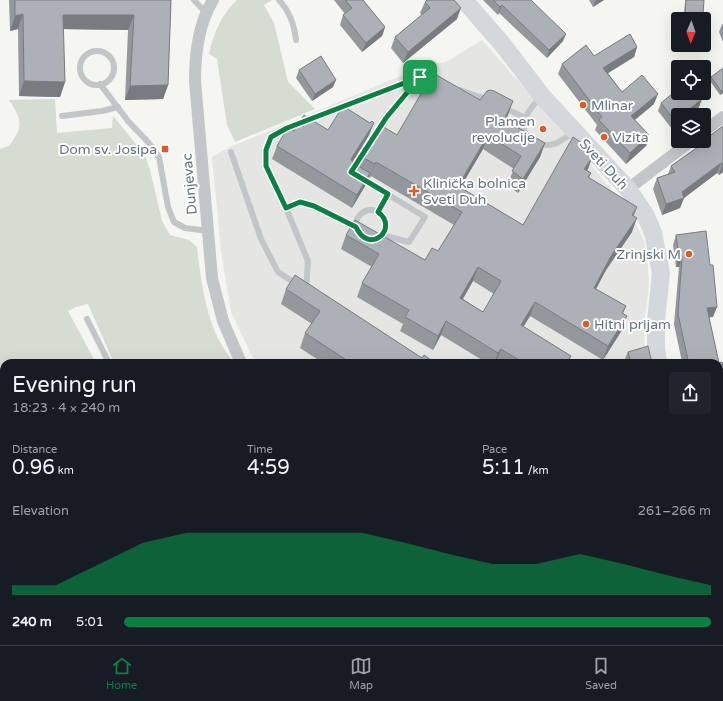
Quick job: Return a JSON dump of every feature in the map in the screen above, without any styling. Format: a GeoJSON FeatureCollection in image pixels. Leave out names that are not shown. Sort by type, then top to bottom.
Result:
{"type":"FeatureCollection","features":[{"type":"Feature","properties":{"kind":"main road","name":"Sveti Duh"},"geometry":{"type":"LineString","coordinates":[[464,0],[503,45],[542,96],[628,189],[646,216],[653,232],[661,273],[656,321],[658,359]]}},
{"type":"Feature","properties":{"kind":"street","name":"Dunjevac"},"geometry":{"type":"LineString","coordinates":[[213,0],[206,13],[199,36],[195,60],[195,81],[212,278],[223,321],[239,359]]}},
{"type":"Feature","properties":{"kind":"street"},"geometry":{"type":"LineString","coordinates":[[711,126],[723,117]]}},
{"type":"Feature","properties":{"kind":"street"},"geometry":{"type":"LineString","coordinates":[[628,189],[682,148]]}},
{"type":"Feature","properties":{"kind":"lane"},"geometry":{"type":"LineString","coordinates":[[194,0],[206,13]]}},
{"type":"Feature","properties":{"kind":"lane"},"geometry":{"type":"LineString","coordinates":[[279,0],[285,7],[294,25],[296,40]]}},
{"type":"Feature","properties":{"kind":"lane"},"geometry":{"type":"LineString","coordinates":[[91,52],[103,52],[112,61],[113,73],[106,82],[100,84],[97,86],[86,82],[80,72],[82,60],[91,52]]}},
{"type":"Feature","properties":{"kind":"lane"},"geometry":{"type":"LineString","coordinates":[[382,235],[408,242],[425,217],[351,172],[386,118],[420,77]]}},
{"type":"Feature","properties":{"kind":"lane"},"geometry":{"type":"LineString","coordinates":[[306,290],[308,261],[286,208],[266,166],[266,150],[271,137],[287,128],[420,77],[442,84]]}},
{"type":"Feature","properties":{"kind":"lane"},"geometry":{"type":"LineString","coordinates":[[100,84],[128,121],[148,142],[159,157],[168,207],[174,222],[185,228],[208,231]]}},
{"type":"Feature","properties":{"kind":"lane"},"geometry":{"type":"LineString","coordinates":[[456,89],[491,101],[525,118]]}},
{"type":"Feature","properties":{"kind":"lane"},"geometry":{"type":"LineString","coordinates":[[542,96],[535,103],[525,118],[523,124],[524,133],[527,138],[535,144],[551,146],[560,142],[574,132]]}},
{"type":"Feature","properties":{"kind":"lane"},"geometry":{"type":"LineString","coordinates":[[62,116],[102,111],[118,107]]}},
{"type":"Feature","properties":{"kind":"lane"},"geometry":{"type":"LineString","coordinates":[[231,152],[261,239],[278,272],[312,294]]}},
{"type":"Feature","properties":{"kind":"lane"},"geometry":{"type":"LineString","coordinates":[[378,212],[388,194]]}},
{"type":"Feature","properties":{"kind":"lane"},"geometry":{"type":"LineString","coordinates":[[286,208],[300,202],[314,206],[356,227],[360,234],[368,240],[378,238],[382,235],[386,224],[382,215],[371,210],[358,217],[356,227]]}},
{"type":"Feature","properties":{"kind":"lane"},"geometry":{"type":"LineString","coordinates":[[87,319],[107,359]]}},
{"type":"Feature","properties":{"kind":"shaded area"},"geometry":{"type":"Polygon","coordinates":[[[237,0],[272,0],[264,5],[274,23],[288,82],[315,109],[235,142],[227,125],[217,59],[209,54],[219,25],[227,11],[237,0]]]}},
{"type":"Feature","properties":{"kind":"shaded area","name":"Klinička bolnica Sveti Duh"},"geometry":{"type":"Polygon","coordinates":[[[482,40],[579,150],[626,208],[637,225],[644,241],[647,255],[649,284],[644,326],[645,359],[254,359],[231,312],[221,251],[212,157],[230,147],[430,64],[446,62],[482,40]]]}},
{"type":"Feature","properties":{"kind":"shaded area"},"geometry":{"type":"Polygon","coordinates":[[[55,99],[57,133],[112,128],[113,116],[145,155],[162,221],[170,235],[189,240],[197,247],[207,309],[215,332],[231,359],[112,359],[88,304],[68,311],[94,359],[0,359],[0,149],[9,146],[17,133],[20,123],[17,113],[9,100],[55,99]]]}},
{"type":"Feature","properties":{"kind":"building"},"geometry":{"type":"Polygon","coordinates":[[[15,0],[171,0],[168,85],[130,86],[134,15],[63,15],[65,82],[24,81],[23,14],[15,16],[15,0]]]}},
{"type":"Feature","properties":{"kind":"building"},"geometry":{"type":"Polygon","coordinates":[[[345,0],[363,0],[385,27],[366,43],[343,15],[352,8],[345,0]]]}},
{"type":"Feature","properties":{"kind":"building"},"geometry":{"type":"Polygon","coordinates":[[[427,0],[454,0],[461,8],[408,52],[395,37],[430,8],[425,2],[427,0]]]}},
{"type":"Feature","properties":{"kind":"building"},"geometry":{"type":"Polygon","coordinates":[[[493,0],[531,0],[566,34],[549,50],[502,5],[500,7],[493,0]]]}},
{"type":"Feature","properties":{"kind":"building"},"geometry":{"type":"Polygon","coordinates":[[[686,0],[704,0],[703,12],[685,12],[686,0]]]}},
{"type":"Feature","properties":{"kind":"building"},"geometry":{"type":"Polygon","coordinates":[[[630,34],[637,47],[603,68],[622,92],[642,75],[658,94],[631,116],[649,135],[630,153],[599,120],[602,117],[562,64],[586,45],[594,56],[630,34]]]}},
{"type":"Feature","properties":{"kind":"building"},"geometry":{"type":"Polygon","coordinates":[[[321,56],[336,80],[315,94],[299,70],[321,56]]]}},
{"type":"Feature","properties":{"kind":"building"},"geometry":{"type":"Polygon","coordinates":[[[723,68],[723,90],[721,91],[711,77],[723,68]]]}},
{"type":"Feature","properties":{"kind":"building"},"geometry":{"type":"Polygon","coordinates":[[[433,73],[480,100],[487,91],[490,90],[513,101],[504,120],[545,143],[523,179],[512,171],[521,156],[488,135],[458,186],[523,225],[573,137],[590,148],[592,158],[584,169],[591,173],[588,177],[637,207],[632,215],[637,218],[611,256],[594,288],[626,306],[622,313],[627,316],[608,346],[535,302],[521,325],[571,356],[569,359],[517,359],[501,349],[498,353],[446,321],[438,336],[405,317],[409,310],[362,283],[379,254],[346,235],[355,220],[425,260],[432,248],[438,251],[462,212],[376,162],[375,164],[362,157],[382,126],[397,135],[433,73]],[[478,267],[460,298],[483,312],[501,281],[478,267]]]}},
{"type":"Feature","properties":{"kind":"building"},"geometry":{"type":"Polygon","coordinates":[[[671,95],[671,100],[701,100],[691,108],[671,108],[671,116],[661,103],[671,95]]]}},
{"type":"Feature","properties":{"kind":"building"},"geometry":{"type":"Polygon","coordinates":[[[343,106],[370,123],[372,121],[374,123],[351,159],[353,163],[370,173],[357,195],[277,146],[288,127],[294,131],[304,115],[328,130],[343,106]]]}},
{"type":"Feature","properties":{"kind":"building"},"geometry":{"type":"Polygon","coordinates":[[[723,126],[723,164],[722,165],[721,163],[682,192],[684,198],[666,204],[657,178],[675,172],[671,166],[696,148],[711,148],[711,135],[723,126]]]}},
{"type":"Feature","properties":{"kind":"building"},"geometry":{"type":"Polygon","coordinates":[[[706,231],[710,265],[713,265],[717,307],[707,308],[718,359],[688,359],[678,314],[682,257],[679,257],[676,235],[706,231]]]}},
{"type":"Feature","properties":{"kind":"building"},"geometry":{"type":"Polygon","coordinates":[[[295,275],[422,358],[424,355],[430,359],[345,359],[305,333],[320,311],[286,289],[295,275]]]}},
{"type":"Feature","properties":{"kind":"building"},"geometry":{"type":"Polygon","coordinates":[[[648,346],[651,359],[630,359],[628,352],[648,346]]]}},
{"type":"Feature","properties":{"kind":"place","name":"Mlinar"},"geometry":{"type":"Point","coordinates":[583,105]}},
{"type":"Feature","properties":{"kind":"place","name":"Plamen revolucije"},"geometry":{"type":"Point","coordinates":[543,129]}},
{"type":"Feature","properties":{"kind":"place","name":"Vizita"},"geometry":{"type":"Point","coordinates":[604,137]}},
{"type":"Feature","properties":{"kind":"place","name":"Dom sv. Josipa"},"geometry":{"type":"Point","coordinates":[165,149]}},
{"type":"Feature","properties":{"kind":"place","name":"Klinička bolnica Sveti Duh"},"geometry":{"type":"Point","coordinates":[414,191]}},
{"type":"Feature","properties":{"kind":"place","name":"Zrinjski M"},"geometry":{"type":"Point","coordinates":[689,254]}},
{"type":"Feature","properties":{"kind":"place","name":"Hitni prijam"},"geometry":{"type":"Point","coordinates":[586,324]}},
{"type":"Feature","properties":{"kind":"route"},"geometry":{"type":"LineString","coordinates":[[420,77],[386,118],[351,172],[388,194],[378,212],[385,219],[386,224],[382,235],[373,240],[363,238],[356,227],[314,206],[300,202],[286,208],[266,166],[266,150],[271,137],[287,128],[406,81],[420,77]]}}]}
